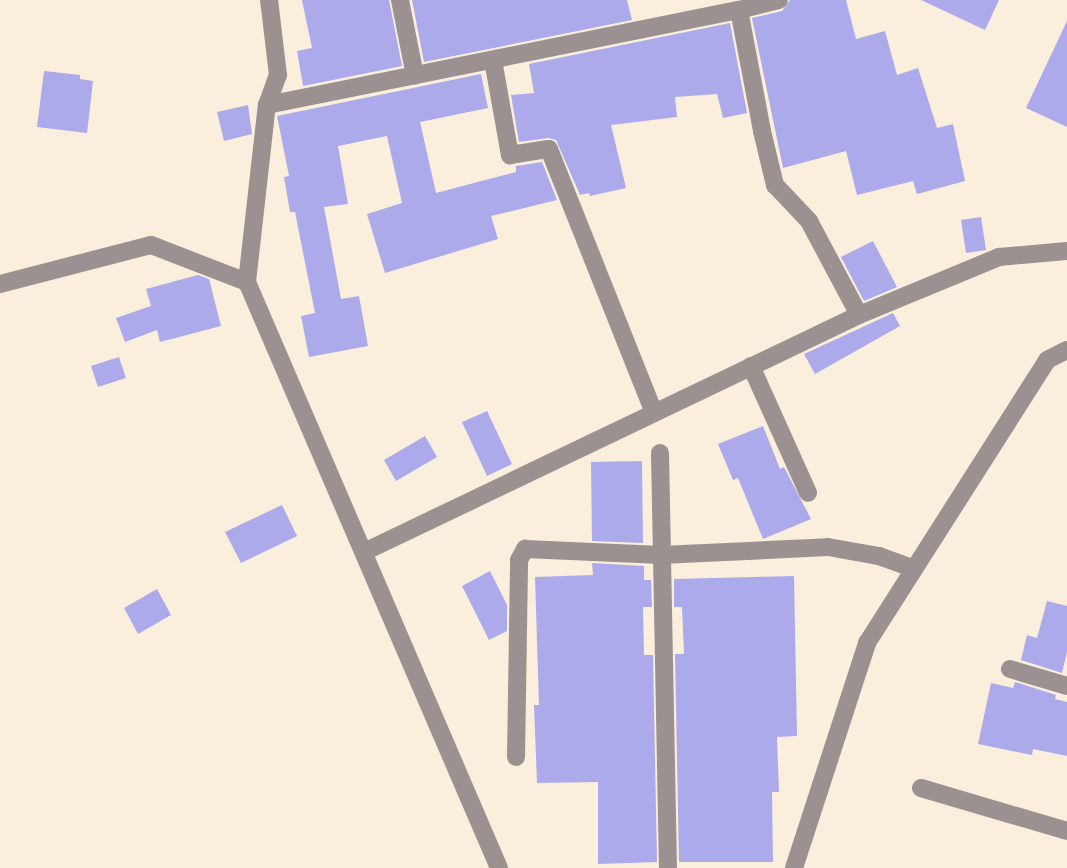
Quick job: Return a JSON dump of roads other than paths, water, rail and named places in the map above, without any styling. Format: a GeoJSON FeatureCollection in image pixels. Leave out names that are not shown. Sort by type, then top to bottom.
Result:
{"type":"FeatureCollection","features":[{"type":"Feature","properties":{"kind":"street"},"geometry":{"type":"LineString","coordinates":[[269,0],[278,75],[267,105],[247,282],[499,868]]}},
{"type":"Feature","properties":{"kind":"street"},"geometry":{"type":"LineString","coordinates":[[400,0],[415,75]]}},
{"type":"Feature","properties":{"kind":"street"},"geometry":{"type":"LineString","coordinates":[[267,105],[493,60],[715,7],[739,10],[779,0]]}},
{"type":"Feature","properties":{"kind":"street"},"geometry":{"type":"LineString","coordinates":[[739,10],[775,185],[809,221],[859,315]]}},
{"type":"Feature","properties":{"kind":"street"},"geometry":{"type":"LineString","coordinates":[[493,60],[510,155],[549,149],[654,413]]}},
{"type":"Feature","properties":{"kind":"street"},"geometry":{"type":"LineString","coordinates":[[0,284],[151,245],[247,282]]}},
{"type":"Feature","properties":{"kind":"street"},"geometry":{"type":"LineString","coordinates":[[365,552],[859,315],[999,257],[1067,251]]}},
{"type":"Feature","properties":{"kind":"street"},"geometry":{"type":"LineString","coordinates":[[794,868],[867,643],[1046,360],[1067,350]]}},
{"type":"Feature","properties":{"kind":"street"},"geometry":{"type":"LineString","coordinates":[[751,366],[808,493]]}},
{"type":"Feature","properties":{"kind":"street"},"geometry":{"type":"LineString","coordinates":[[660,453],[668,868]]}},
{"type":"Feature","properties":{"kind":"street"},"geometry":{"type":"LineString","coordinates":[[516,757],[519,561],[525,549],[662,555],[828,547],[879,556],[914,569]]}},
{"type":"Feature","properties":{"kind":"street"},"geometry":{"type":"LineString","coordinates":[[1010,669],[1067,685]]}},
{"type":"Feature","properties":{"kind":"street"},"geometry":{"type":"LineString","coordinates":[[921,788],[1067,831]]}}]}
